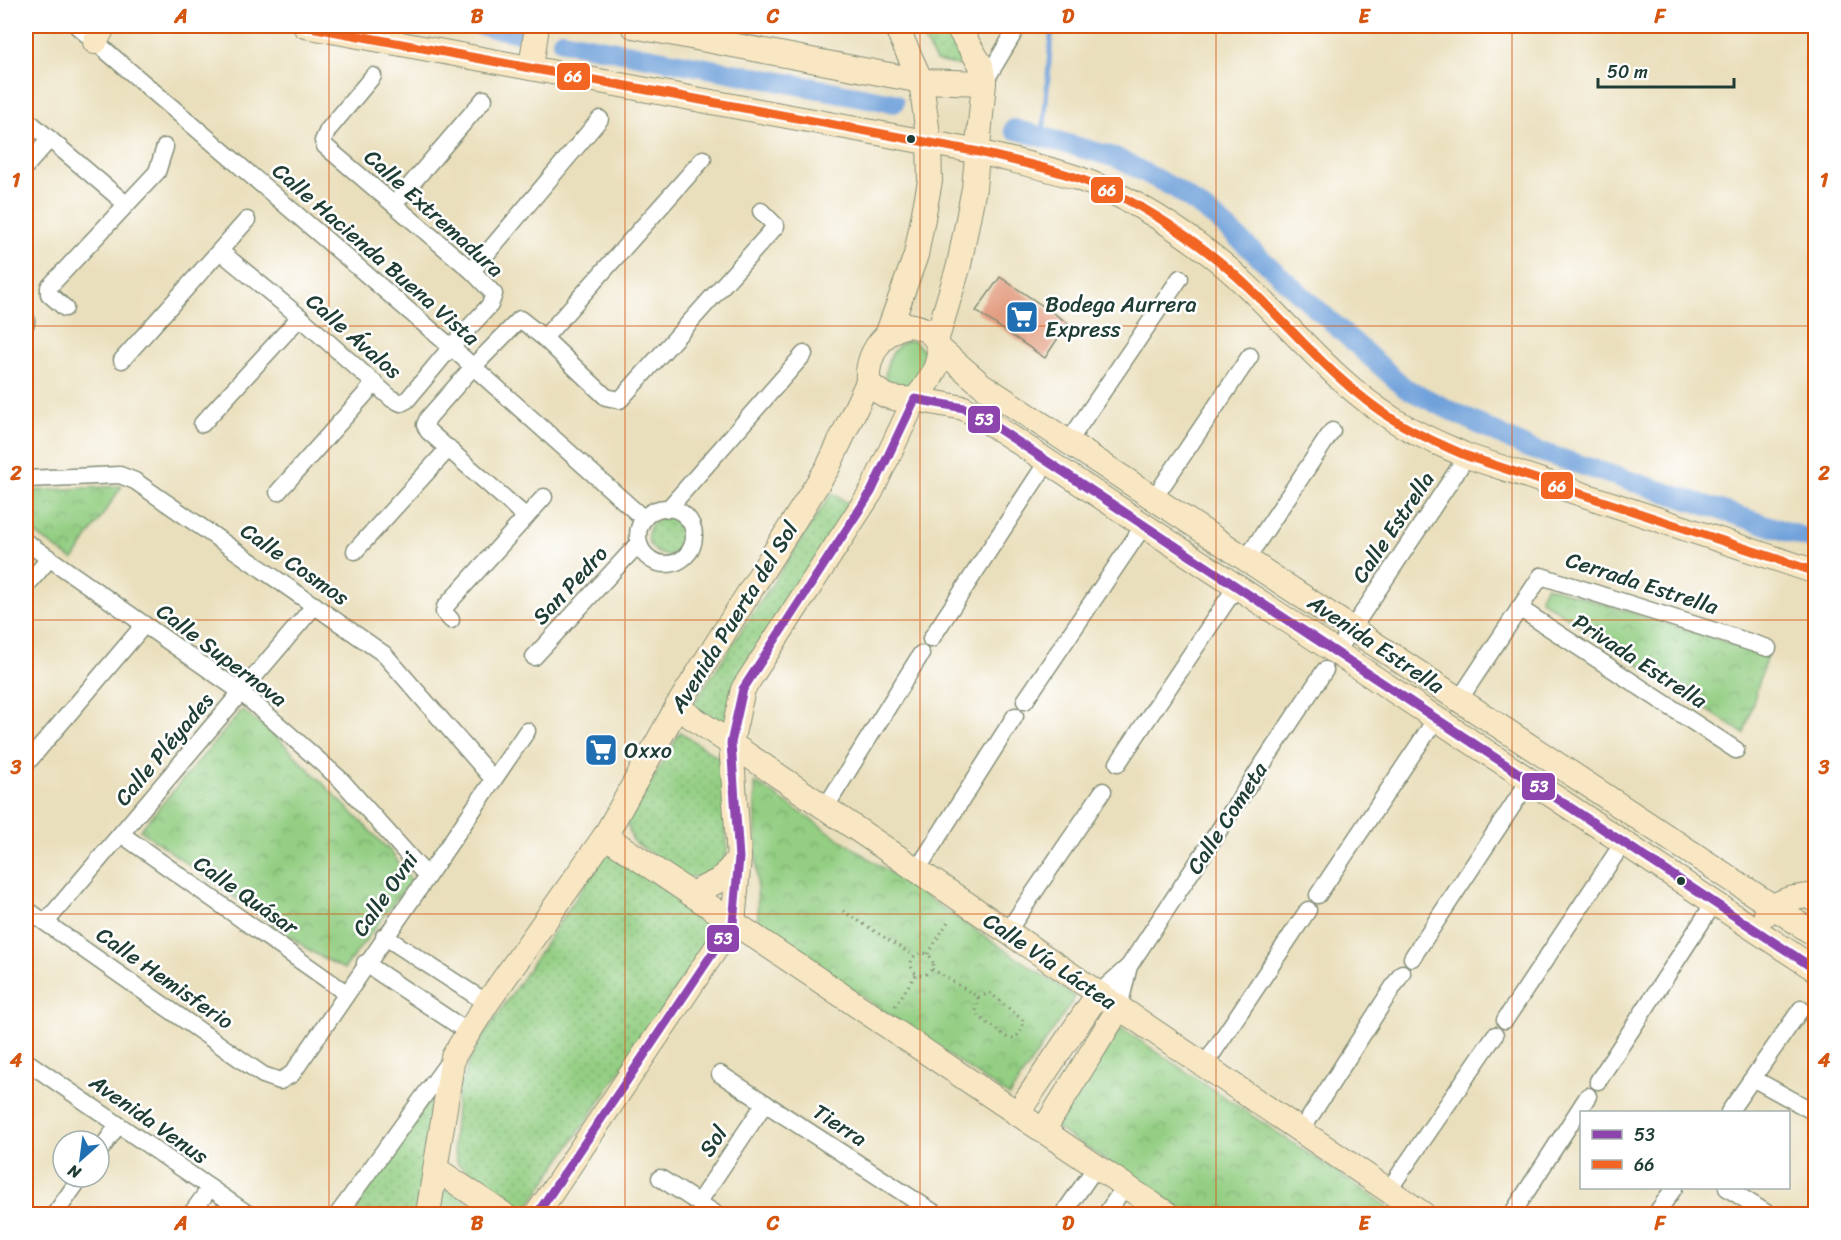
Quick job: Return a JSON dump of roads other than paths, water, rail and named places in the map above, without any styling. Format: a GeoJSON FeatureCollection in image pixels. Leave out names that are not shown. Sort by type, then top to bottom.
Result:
{"type":"FeatureCollection","features":[{"type":"Feature","properties":{"kind":"street","name":"Calle Hacienda Buena Vista"},"geometry":{"type":"LineString","coordinates":[[77,26],[99,34],[644,519]]}},
{"type":"Feature","properties":{"kind":"street"},"geometry":{"type":"LineString","coordinates":[[305,26],[979,152],[1081,179],[1149,212],[1206,251],[1260,297],[1333,370],[1371,404],[1416,433],[1467,456],[1815,572]]}},
{"type":"Feature","properties":{"kind":"street"},"geometry":{"type":"LineString","coordinates":[[531,68],[537,26]]}},
{"type":"Feature","properties":{"kind":"street"},"geometry":{"type":"LineString","coordinates":[[633,26],[921,81],[984,83]]}},
{"type":"Feature","properties":{"kind":"street"},"geometry":{"type":"LineString","coordinates":[[887,335],[916,255],[930,181],[921,81],[896,26]]}},
{"type":"Feature","properties":{"kind":"street"},"geometry":{"type":"LineString","coordinates":[[938,344],[920,327],[909,325],[894,329],[873,353],[868,382],[884,396],[893,400],[915,399],[932,374],[959,265],[979,152],[984,83],[981,65],[957,26]]}},
{"type":"Feature","properties":{"kind":"street"},"geometry":{"type":"LineString","coordinates":[[984,83],[1018,26]]}},
{"type":"Feature","properties":{"kind":"street","name":"Calle Extremadura"},"geometry":{"type":"LineString","coordinates":[[373,76],[327,130],[323,141],[328,150],[395,203],[492,291],[493,301],[451,347]]}},
{"type":"Feature","properties":{"kind":"street"},"geometry":{"type":"LineString","coordinates":[[395,203],[484,99]]}},
{"type":"Feature","properties":{"kind":"street"},"geometry":{"type":"LineString","coordinates":[[26,119],[126,204]]}},
{"type":"Feature","properties":{"kind":"street"},"geometry":{"type":"LineString","coordinates":[[472,271],[600,119]]}},
{"type":"Feature","properties":{"kind":"street"},"geometry":{"type":"LineString","coordinates":[[26,166],[50,139]]}},
{"type":"Feature","properties":{"kind":"street"},"geometry":{"type":"LineString","coordinates":[[65,308],[49,294],[49,287],[157,172],[165,147]]}},
{"type":"Feature","properties":{"kind":"street"},"geometry":{"type":"LineString","coordinates":[[544,338],[702,159]]}},
{"type":"Feature","properties":{"kind":"street"},"geometry":{"type":"LineString","coordinates":[[526,517],[425,425],[428,418],[520,319],[544,338],[606,397],[615,401],[623,398],[776,226],[761,212]]}},
{"type":"Feature","properties":{"kind":"street"},"geometry":{"type":"LineString","coordinates":[[122,360],[248,220]]}},
{"type":"Feature","properties":{"kind":"street","name":"Calle Ávalos"},"geometry":{"type":"LineString","coordinates":[[221,252],[300,317],[392,399],[405,402],[451,347]]}},
{"type":"Feature","properties":{"kind":"street"},"geometry":{"type":"LineString","coordinates":[[1069,441],[1180,278]]}},
{"type":"Feature","properties":{"kind":"street"},"geometry":{"type":"LineString","coordinates":[[202,424],[300,317]]}},
{"type":"Feature","properties":{"kind":"street"},"geometry":{"type":"LineString","coordinates":[[26,318],[26,323]]}},
{"type":"Feature","properties":{"kind":"street","name":"Avenida Estrella"},"geometry":{"type":"LineString","coordinates":[[938,344],[982,385],[1773,905],[1815,935]]}},
{"type":"Feature","properties":{"kind":"street"},"geometry":{"type":"LineString","coordinates":[[669,509],[804,354]]}},
{"type":"Feature","properties":{"kind":"street"},"geometry":{"type":"LineString","coordinates":[[1154,498],[1250,356]]}},
{"type":"Feature","properties":{"kind":"street","name":"Avenida Puerta del Sol"},"geometry":{"type":"LineString","coordinates":[[338,1215],[453,1057],[487,1003],[605,836],[677,707],[828,467],[868,382]]}},
{"type":"Feature","properties":{"kind":"street"},"geometry":{"type":"LineString","coordinates":[[278,492],[375,383]]}},
{"type":"Feature","properties":{"kind":"street","name":"Avenida Estrella"},"geometry":{"type":"LineString","coordinates":[[915,399],[964,408],[1236,587],[1330,662],[1436,719],[1815,970]]}},
{"type":"Feature","properties":{"kind":"street","name":"Avenida Puerta del Sol"},"geometry":{"type":"LineString","coordinates":[[537,1215],[733,923],[739,858],[730,743],[743,689],[870,492],[915,399]]}},
{"type":"Feature","properties":{"kind":"street"},"geometry":{"type":"LineString","coordinates":[[1247,558],[1332,431]]}},
{"type":"Feature","properties":{"kind":"street"},"geometry":{"type":"LineString","coordinates":[[355,551],[449,448]]}},
{"type":"Feature","properties":{"kind":"street","name":"Calle Estrella"},"geometry":{"type":"LineString","coordinates":[[1330,662],[1467,456]]}},
{"type":"Feature","properties":{"kind":"street"},"geometry":{"type":"LineString","coordinates":[[931,639],[1047,462]]}},
{"type":"Feature","properties":{"kind":"street","name":"Calle Cosmos"},"geometry":{"type":"LineString","coordinates":[[26,479],[127,476],[384,654],[493,779]]}},
{"type":"Feature","properties":{"kind":"street"},"geometry":{"type":"LineString","coordinates":[[451,620],[444,612],[445,607],[544,497]]}},
{"type":"Feature","properties":{"kind":"street"},"geometry":{"type":"LineString","coordinates":[[669,509],[683,514],[692,528],[693,544],[684,557],[670,564],[654,561],[642,550],[639,543],[639,530],[644,519],[655,510],[669,509]]}},
{"type":"Feature","properties":{"kind":"street"},"geometry":{"type":"LineString","coordinates":[[1025,701],[1144,525]]}},
{"type":"Feature","properties":{"kind":"street","name":"Calle Supernova"},"geometry":{"type":"LineString","coordinates":[[26,542],[241,692],[341,780],[426,875]]}},
{"type":"Feature","properties":{"kind":"street","name":"San Pedro"},"geometry":{"type":"LineString","coordinates":[[534,657],[639,543]]}},
{"type":"Feature","properties":{"kind":"street"},"geometry":{"type":"LineString","coordinates":[[26,586],[49,559]]}},
{"type":"Feature","properties":{"kind":"street","name":"Cerrada Estrella"},"geometry":{"type":"LineString","coordinates":[[1459,700],[1541,576],[1768,648]]}},
{"type":"Feature","properties":{"kind":"street"},"geometry":{"type":"LineString","coordinates":[[1118,763],[1236,587]]}},
{"type":"Feature","properties":{"kind":"street","name":"Calle Pléyades"},"geometry":{"type":"LineString","coordinates":[[46,922],[315,605]]}},
{"type":"Feature","properties":{"kind":"street","name":"Privada Estrella"},"geometry":{"type":"LineString","coordinates":[[1519,608],[1736,750]]}},
{"type":"Feature","properties":{"kind":"street"},"geometry":{"type":"LineString","coordinates":[[26,764],[144,625]]}},
{"type":"Feature","properties":{"kind":"street"},"geometry":{"type":"LineString","coordinates":[[825,807],[921,654]]}},
{"type":"Feature","properties":{"kind":"street","name":"Calle Cometa"},"geometry":{"type":"LineString","coordinates":[[1017,1114],[1098,994],[1129,966],[1330,662]]}},
{"type":"Feature","properties":{"kind":"street","name":"Calle Vía Láctea"},"geometry":{"type":"LineString","coordinates":[[677,707],[1423,1215]]}},
{"type":"Feature","properties":{"kind":"street"},"geometry":{"type":"LineString","coordinates":[[917,870],[1015,716]]}},
{"type":"Feature","properties":{"kind":"street"},"geometry":{"type":"LineString","coordinates":[[1318,895],[1436,719]]}},
{"type":"Feature","properties":{"kind":"street","name":"Calle Ovni"},"geometry":{"type":"LineString","coordinates":[[280,1082],[292,1074],[365,963],[526,731]]}},
{"type":"Feature","properties":{"kind":"street"},"geometry":{"type":"LineString","coordinates":[[1412,958],[1529,781]]}},
{"type":"Feature","properties":{"kind":"street"},"geometry":{"type":"LineString","coordinates":[[1007,932],[1102,791]]}},
{"type":"Feature","properties":{"kind":"street","name":"Calle Quásar"},"geometry":{"type":"LineString","coordinates":[[121,834],[346,993]]}},
{"type":"Feature","properties":{"kind":"street"},"geometry":{"type":"LineString","coordinates":[[605,836],[1167,1215]]}},
{"type":"Feature","properties":{"kind":"street"},"geometry":{"type":"LineString","coordinates":[[1505,1020],[1623,843]]}},
{"type":"Feature","properties":{"kind":"street"},"geometry":{"type":"LineString","coordinates":[[691,894],[720,880],[739,858]]}},
{"type":"Feature","properties":{"kind":"street"},"geometry":{"type":"LineString","coordinates":[[1754,930],[1773,905],[1789,899],[1813,895]]}},
{"type":"Feature","properties":{"kind":"street"},"geometry":{"type":"LineString","coordinates":[[1598,1081],[1714,903]]}},
{"type":"Feature","properties":{"kind":"street","name":"Calle Hemisferio"},"geometry":{"type":"LineString","coordinates":[[26,909],[263,1075],[280,1082]]}},
{"type":"Feature","properties":{"kind":"street"},"geometry":{"type":"LineString","coordinates":[[1204,1066],[1308,910]]}},
{"type":"Feature","properties":{"kind":"street"},"geometry":{"type":"LineString","coordinates":[[384,936],[487,1003]]}},
{"type":"Feature","properties":{"kind":"street"},"geometry":{"type":"LineString","coordinates":[[365,963],[468,1032]]}},
{"type":"Feature","properties":{"kind":"street","name":"Calle Cometa"},"geometry":{"type":"LineString","coordinates":[[1043,1131],[1119,1008],[1129,966]]}},
{"type":"Feature","properties":{"kind":"street"},"geometry":{"type":"LineString","coordinates":[[1301,1131],[1402,973]]}},
{"type":"Feature","properties":{"kind":"street"},"geometry":{"type":"LineString","coordinates":[[1730,1111],[1801,1009]]}},
{"type":"Feature","properties":{"kind":"street"},"geometry":{"type":"LineString","coordinates":[[1388,1191],[1495,1035]]}},
{"type":"Feature","properties":{"kind":"street","name":"Avenida Puerta del Sol"},"geometry":{"type":"LineString","coordinates":[[428,1215],[453,1057]]}},
{"type":"Feature","properties":{"kind":"street","name":"Avenida Venus"},"geometry":{"type":"LineString","coordinates":[[26,1062],[248,1215]]}},
{"type":"Feature","properties":{"kind":"street","name":"Tierra"},"geometry":{"type":"LineString","coordinates":[[720,1074],[936,1215]]}},
{"type":"Feature","properties":{"kind":"street"},"geometry":{"type":"LineString","coordinates":[[1754,1079],[1815,1113]]}},
{"type":"Feature","properties":{"kind":"street"},"geometry":{"type":"LineString","coordinates":[[1512,1215],[1588,1096]]}},
{"type":"Feature","properties":{"kind":"street","name":"Sol"},"geometry":{"type":"LineString","coordinates":[[698,1203],[765,1103]]}},
{"type":"Feature","properties":{"kind":"street"},"geometry":{"type":"LineString","coordinates":[[111,1135],[118,1125]]}},
{"type":"Feature","properties":{"kind":"street"},"geometry":{"type":"LineString","coordinates":[[1063,1215],[1096,1167]]}},
{"type":"Feature","properties":{"kind":"street"},"geometry":{"type":"LineString","coordinates":[[436,1169],[503,1215]]}},
{"type":"Feature","properties":{"kind":"street"},"geometry":{"type":"LineString","coordinates":[[660,1178],[716,1215]]}},
{"type":"Feature","properties":{"kind":"street"},"geometry":{"type":"LineString","coordinates":[[1106,1215],[1125,1186]]}},
{"type":"Feature","properties":{"kind":"street"},"geometry":{"type":"LineString","coordinates":[[191,1215],[210,1188]]}},
{"type":"Feature","properties":{"kind":"street"},"geometry":{"type":"LineString","coordinates":[[55,1215],[73,1189]]}},
{"type":"Feature","properties":{"kind":"street"},"geometry":{"type":"LineString","coordinates":[[1656,1215],[1673,1189]]}},
{"type":"Feature","properties":{"kind":"street"},"geometry":{"type":"LineString","coordinates":[[1729,1189],[1768,1215]]}},
{"type":"Feature","properties":{"kind":"waterway"},"geometry":{"type":"LineString","coordinates":[[482,26],[514,32]]}},
{"type":"Feature","properties":{"kind":"waterway"},"geometry":{"type":"LineString","coordinates":[[1043,136],[1052,26]]}},
{"type":"Feature","properties":{"kind":"waterway"},"geometry":{"type":"LineString","coordinates":[[562,41],[894,103]]}},
{"type":"Feature","properties":{"kind":"waterway"},"geometry":{"type":"LineString","coordinates":[[1014,129],[1117,158],[1176,189],[1218,220],[1405,388],[1525,447],[1813,540]]}},
{"type":"Feature","properties":{"kind":"place","name":"Bodega Aurrera Express"},"geometry":{"type":"Point","coordinates":[1022,317]}},
{"type":"Feature","properties":{"kind":"place","name":"Oxxo"},"geometry":{"type":"Point","coordinates":[601,750]}}]}
